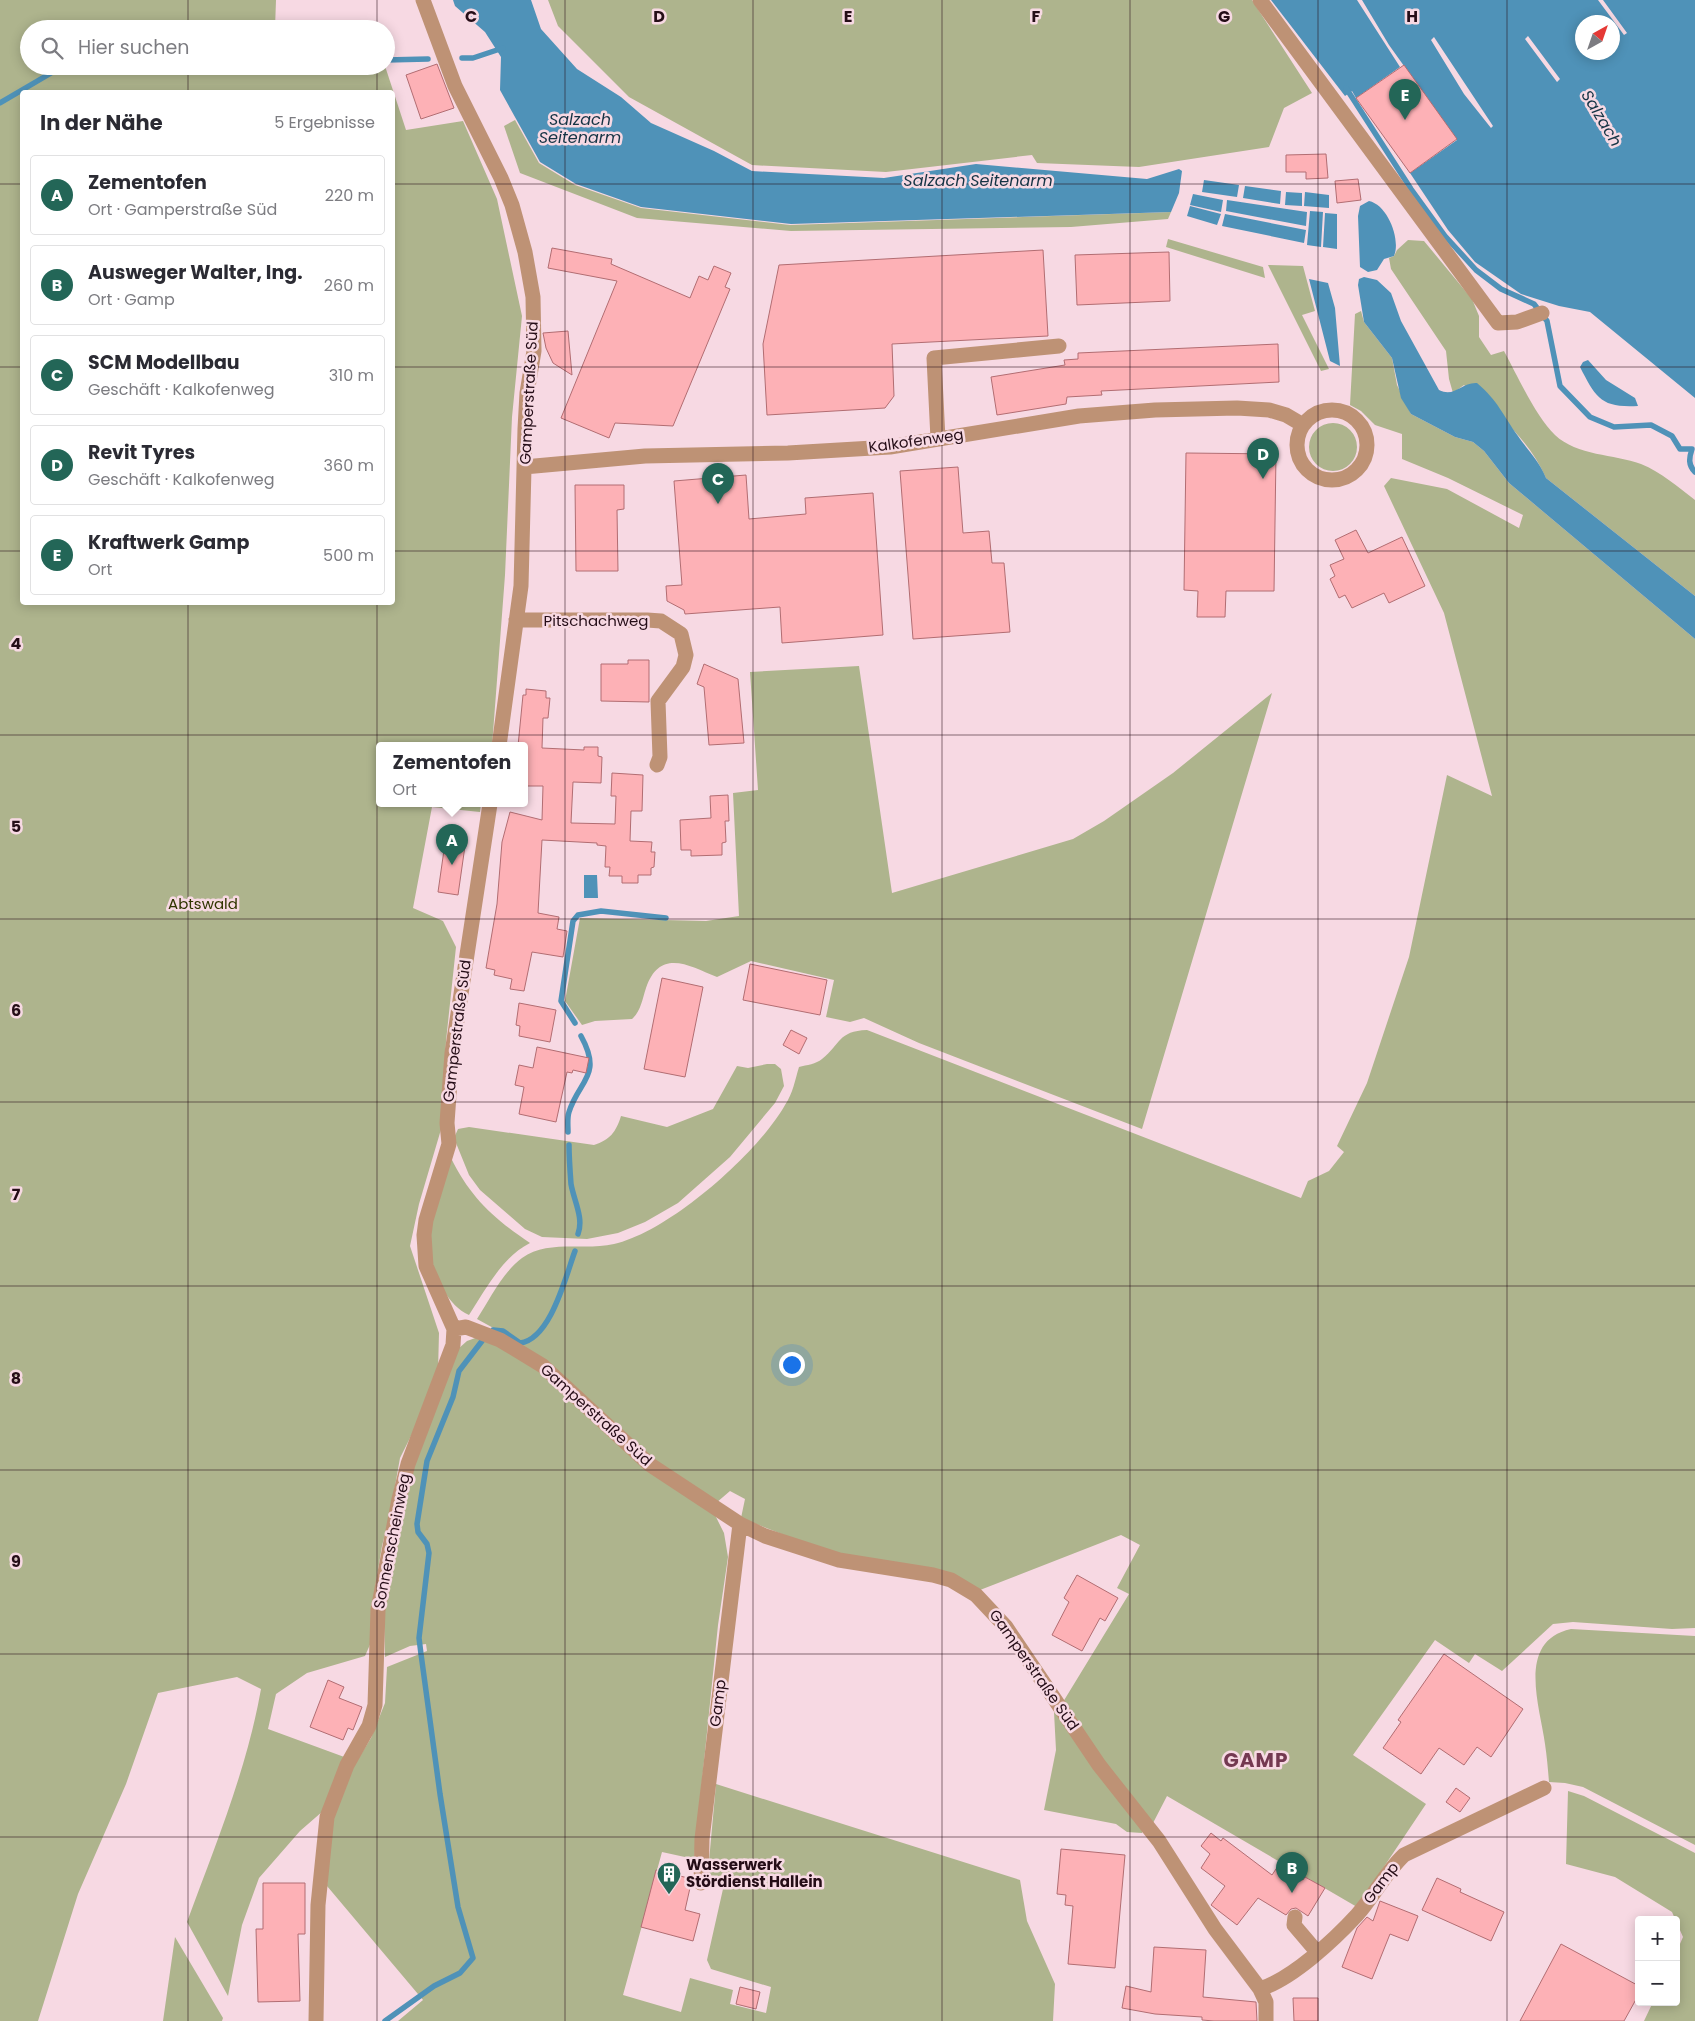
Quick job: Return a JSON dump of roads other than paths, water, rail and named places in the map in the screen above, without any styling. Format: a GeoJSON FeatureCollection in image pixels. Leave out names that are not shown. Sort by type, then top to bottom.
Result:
{"type":"FeatureCollection","features":[{"type":"Feature","properties":{"kind":"street","name":"Gamperstraße Süd"},"geometry":{"type":"LineString","coordinates":[[423,0],[455,86],[501,178],[525,252],[533,297],[534,351],[527,393],[521,586],[500,742]]}},
{"type":"Feature","properties":{"kind":"street"},"geometry":{"type":"LineString","coordinates":[[1260,0],[1498,323],[1517,322],[1542,313]]}},
{"type":"Feature","properties":{"kind":"street"},"geometry":{"type":"LineString","coordinates":[[938,439],[934,358],[1059,346]]}},
{"type":"Feature","properties":{"kind":"street","name":"Kalkofenweg"},"geometry":{"type":"LineString","coordinates":[[524,467],[645,456],[788,453],[890,447],[1079,416],[1219,408],[1269,410],[1286,415],[1303,425]]}},
{"type":"Feature","properties":{"kind":"street"},"geometry":{"type":"LineString","coordinates":[[1335,410],[1354,418],[1363,426],[1367,438],[1368,450],[1364,462],[1354,473],[1343,479],[1318,478],[1308,471],[1301,461],[1297,449],[1298,436],[1303,425],[1312,416],[1323,411],[1335,410]]}},
{"type":"Feature","properties":{"kind":"street","name":"Pitschachweg"},"geometry":{"type":"LineString","coordinates":[[516,620],[661,621],[681,634],[686,655],[683,667],[658,700],[660,757],[657,765]]}},
{"type":"Feature","properties":{"kind":"street","name":"Gamperstraße Süd"},"geometry":{"type":"LineString","coordinates":[[490,807],[452,1053],[447,1122],[449,1144],[426,1220],[423,1249],[426,1266],[454,1329],[466,1327],[500,1340],[543,1366],[649,1464],[740,1524],[765,1536],[839,1560],[933,1575],[951,1580],[976,1594],[1006,1627],[1099,1765],[1159,1841],[1220,1936],[1260,1989],[1266,2002],[1266,2021]]}},
{"type":"Feature","properties":{"kind":"street","name":"Sonnenscheinweg"},"geometry":{"type":"LineString","coordinates":[[316,2021],[318,1905],[327,1817],[347,1765],[369,1726],[375,1705],[378,1610],[399,1499],[408,1464],[442,1379],[453,1345],[454,1329]]}},
{"type":"Feature","properties":{"kind":"street","name":"Gamp"},"geometry":{"type":"LineString","coordinates":[[701,1883],[702,1839],[740,1524]]}},
{"type":"Feature","properties":{"kind":"street","name":"Gamp"},"geometry":{"type":"LineString","coordinates":[[1260,1989],[1279,1981],[1317,1952],[1357,1915],[1393,1865],[1404,1855],[1544,1788]]}},
{"type":"Feature","properties":{"kind":"street"},"geometry":{"type":"LineString","coordinates":[[1295,1917],[1294,1924],[1298,1931],[1317,1952]]}},
{"type":"Feature","properties":{"kind":"water","name":"Salzach Seitenarm"},"geometry":{"type":"Polygon","coordinates":[[[453,0],[531,0],[541,29],[577,69],[621,97],[651,123],[714,151],[752,171],[884,178],[976,164],[1147,179],[1179,169],[1182,171],[1179,193],[1171,212],[791,224],[641,207],[576,184],[540,162],[500,90],[501,57],[485,32],[455,6],[453,0]]]}},
{"type":"Feature","properties":{"kind":"water"},"geometry":{"type":"Polygon","coordinates":[[[1271,0],[1357,0],[1400,67],[1356,98],[1352,91],[1345,96],[1271,0]]]}},
{"type":"Feature","properties":{"kind":"water","name":"Salzach"},"geometry":{"type":"Polygon","coordinates":[[[1362,0],[1598,0],[1609,15],[1575,15],[1575,60],[1620,60],[1620,30],[1624,35],[1627,33],[1620,23],[1620,15],[1614,15],[1603,0],[1695,0],[1695,398],[1590,312],[1559,306],[1521,294],[1475,262],[1448,230],[1410,173],[1457,140],[1389,45],[1362,0]],[[1528,36],[1525,39],[1557,82],[1560,79],[1528,36]],[[1434,37],[1431,40],[1464,94],[1491,128],[1493,126],[1434,37]]]}},
{"type":"Feature","properties":{"kind":"water"},"geometry":{"type":"Polygon","coordinates":[[[1204,180],[1239,185],[1237,197],[1202,192],[1204,180]]]}},
{"type":"Feature","properties":{"kind":"water"},"geometry":{"type":"Polygon","coordinates":[[[1245,186],[1281,191],[1280,204],[1243,198],[1245,186]]]}},
{"type":"Feature","properties":{"kind":"water"},"geometry":{"type":"Polygon","coordinates":[[[1286,192],[1302,193],[1302,206],[1285,205],[1286,192]]]}},
{"type":"Feature","properties":{"kind":"water"},"geometry":{"type":"Polygon","coordinates":[[[1305,192],[1329,195],[1329,208],[1304,206],[1305,192]]]}},
{"type":"Feature","properties":{"kind":"water"},"geometry":{"type":"Polygon","coordinates":[[[1193,194],[1223,200],[1221,212],[1190,205],[1193,194]]]}},
{"type":"Feature","properties":{"kind":"water"},"geometry":{"type":"Polygon","coordinates":[[[1227,200],[1307,212],[1306,226],[1226,211],[1227,200]]]}},
{"type":"Feature","properties":{"kind":"water"},"geometry":{"type":"Polygon","coordinates":[[[1369,201],[1382,209],[1387,216],[1394,233],[1396,249],[1394,256],[1384,259],[1377,270],[1368,272],[1360,267],[1358,216],[1360,206],[1369,201]]]}},
{"type":"Feature","properties":{"kind":"water"},"geometry":{"type":"Polygon","coordinates":[[[1190,206],[1221,214],[1217,225],[1187,216],[1190,206]]]}},
{"type":"Feature","properties":{"kind":"water"},"geometry":{"type":"Polygon","coordinates":[[[1310,211],[1323,212],[1321,247],[1307,245],[1310,211]]]}},
{"type":"Feature","properties":{"kind":"water"},"geometry":{"type":"Polygon","coordinates":[[[1325,213],[1337,214],[1337,249],[1323,247],[1325,213]]]}},
{"type":"Feature","properties":{"kind":"water"},"geometry":{"type":"Polygon","coordinates":[[[1225,214],[1306,230],[1304,243],[1222,226],[1225,214]]]}},
{"type":"Feature","properties":{"kind":"water"},"geometry":{"type":"Polygon","coordinates":[[[1364,277],[1377,280],[1391,293],[1401,321],[1439,390],[1449,392],[1471,383],[1477,383],[1495,402],[1537,461],[1546,478],[1695,596],[1695,639],[1509,483],[1484,451],[1473,442],[1455,437],[1411,414],[1401,398],[1392,358],[1364,322],[1358,285],[1359,279],[1364,277]]]}},
{"type":"Feature","properties":{"kind":"water"},"geometry":{"type":"Polygon","coordinates":[[[1309,279],[1328,283],[1335,308],[1340,366],[1330,361],[1309,279]]]}},
{"type":"Feature","properties":{"kind":"water"},"geometry":{"type":"Polygon","coordinates":[[[1588,360],[1606,380],[1635,398],[1638,406],[1616,405],[1601,399],[1580,367],[1583,362],[1588,360]]]}},
{"type":"Feature","properties":{"kind":"water"},"geometry":{"type":"Polygon","coordinates":[[[584,875],[597,875],[598,898],[584,898],[584,875]]]}},
{"type":"Feature","properties":{"kind":"waterway"},"geometry":{"type":"LineString","coordinates":[[462,58],[473,58],[503,48]]}},
{"type":"Feature","properties":{"kind":"waterway"},"geometry":{"type":"LineString","coordinates":[[395,60],[428,59]]}},
{"type":"Feature","properties":{"kind":"waterway"},"geometry":{"type":"LineString","coordinates":[[22,90],[48,75]]}},
{"type":"Feature","properties":{"kind":"waterway"},"geometry":{"type":"LineString","coordinates":[[1346,88],[1411,189],[1445,236],[1476,270],[1501,289],[1534,304],[1547,321],[1560,386],[1590,417],[1614,427],[1651,425],[1672,436],[1680,449],[1692,449],[1690,461],[1691,467],[1695,472]]}},
{"type":"Feature","properties":{"kind":"waterway"},"geometry":{"type":"LineString","coordinates":[[0,103],[20,91]]}},
{"type":"Feature","properties":{"kind":"waterway"},"geometry":{"type":"LineString","coordinates":[[575,1023],[561,1001],[573,921],[578,915],[601,911],[666,918]]}},
{"type":"Feature","properties":{"kind":"waterway"},"geometry":{"type":"LineString","coordinates":[[568,1132],[569,1112],[590,1069],[590,1060],[581,1036]]}},
{"type":"Feature","properties":{"kind":"waterway"},"geometry":{"type":"LineString","coordinates":[[569,1145],[571,1184],[580,1222],[578,1234]]}},
{"type":"Feature","properties":{"kind":"waterway"},"geometry":{"type":"LineString","coordinates":[[493,1330],[503,1331],[520,1343],[531,1339],[549,1318],[562,1290],[575,1251]]}},
{"type":"Feature","properties":{"kind":"waterway"},"geometry":{"type":"LineString","coordinates":[[385,2021],[434,1986],[460,1973],[473,1958],[458,1907],[421,1654],[419,1638],[429,1553],[427,1544],[418,1532],[417,1524],[427,1461],[453,1397],[459,1371],[482,1341]]}},
{"type":"Feature","properties":{"kind":"place","name":"Kraftwerk Gamp"},"geometry":{"type":"Point","coordinates":[1405,120]}},
{"type":"Feature","properties":{"kind":"place","name":"Revit Tyres"},"geometry":{"type":"Point","coordinates":[1263,479]}},
{"type":"Feature","properties":{"kind":"place","name":"SCM Modellbau"},"geometry":{"type":"Point","coordinates":[718,504]}},
{"type":"Feature","properties":{"kind":"place","name":"Zementofen"},"geometry":{"type":"Point","coordinates":[452,865]}},
{"type":"Feature","properties":{"kind":"place","name":"Ausweger Walter, Ing."},"geometry":{"type":"Point","coordinates":[1292,1893]}},
{"type":"Feature","properties":{"kind":"place","name":"Wasserwerk Stördienst Hallein"},"geometry":{"type":"Point","coordinates":[669,1895]}},
{"type":"Feature","properties":{"kind":"district","name":"GAMP"},"geometry":{"type":"Point","coordinates":[1256,1760]}},
{"type":"Feature","properties":{"kind":"park label","name":"Abtswald"},"geometry":{"type":"Point","coordinates":[203,904]}}]}
